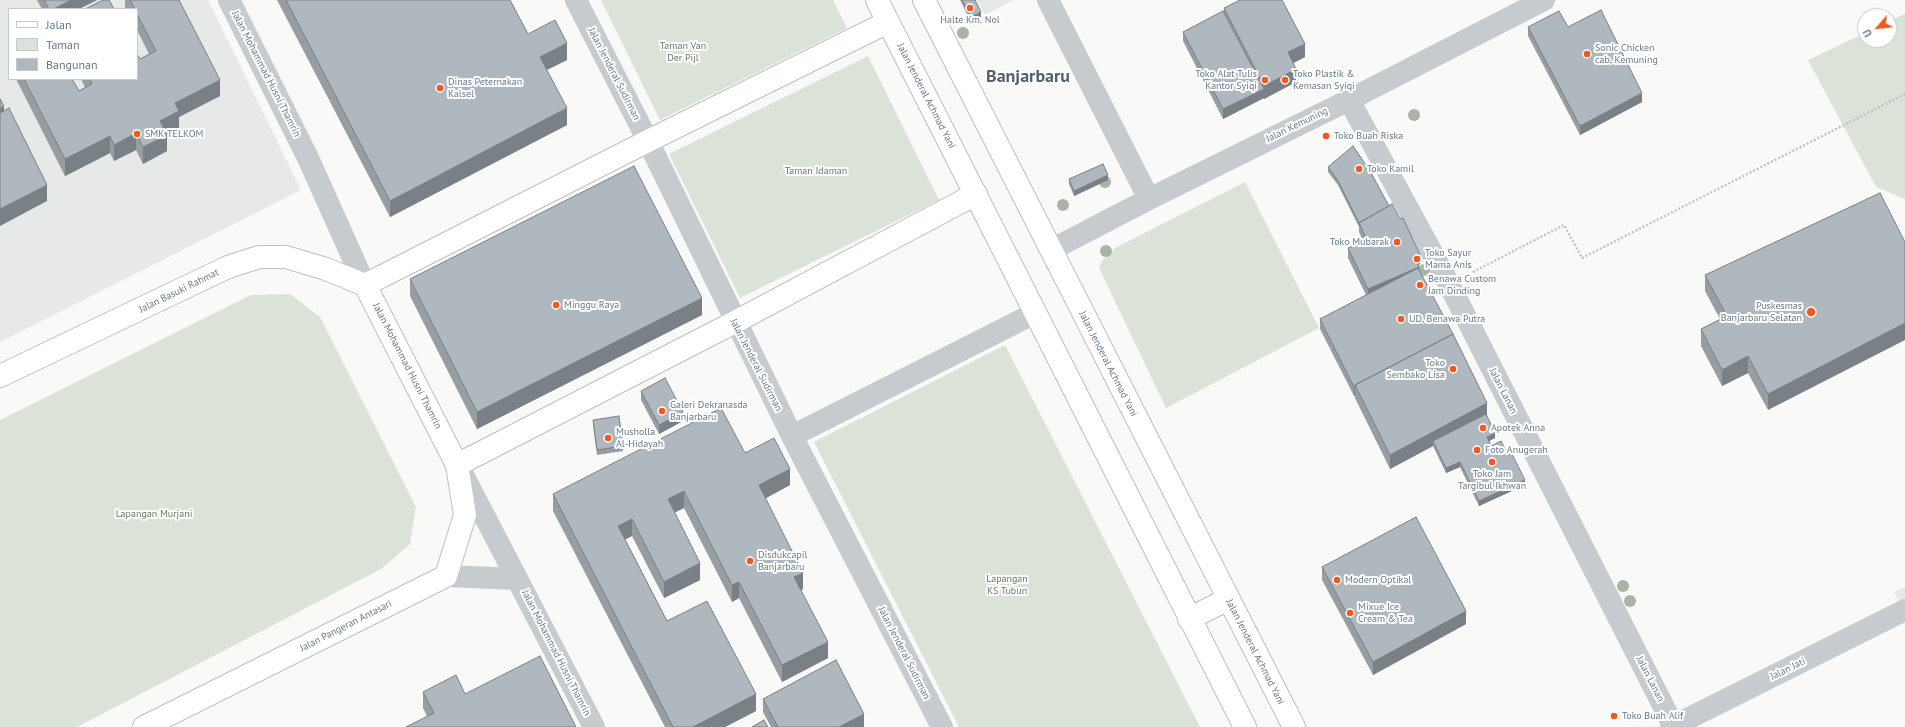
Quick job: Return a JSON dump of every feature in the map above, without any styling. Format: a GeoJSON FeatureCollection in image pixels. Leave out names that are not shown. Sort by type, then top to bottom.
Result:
{"type":"FeatureCollection","features":[{"type":"Feature","properties":{"kind":"main road","name":"Jalan Jenderal Achmad Yani"},"geometry":{"type":"LineString","coordinates":[[877,0],[976,194],[1034,313],[1245,727]]}},
{"type":"Feature","properties":{"kind":"main road","name":"Jalan Jenderal Achmad Yani"},"geometry":{"type":"LineString","coordinates":[[924,0],[1228,600],[1294,727]]}},
{"type":"Feature","properties":{"kind":"main road"},"geometry":{"type":"LineString","coordinates":[[365,285],[648,141],[888,22]]}},
{"type":"Feature","properties":{"kind":"main road"},"geometry":{"type":"LineString","coordinates":[[446,576],[465,515],[457,465],[735,322],[976,194]]}},
{"type":"Feature","properties":{"kind":"main road","name":"Jalan Basuki Rahmat"},"geometry":{"type":"LineString","coordinates":[[0,376],[228,267],[258,257],[286,257],[326,269],[365,285]]}},
{"type":"Feature","properties":{"kind":"main road","name":"Jalan Mohammad Husni Thamrin"},"geometry":{"type":"LineString","coordinates":[[365,285],[457,465]]}},
{"type":"Feature","properties":{"kind":"main road","name":"Jalan Pangeran Antasari"},"geometry":{"type":"LineString","coordinates":[[144,727],[446,576]]}},
{"type":"Feature","properties":{"kind":"main road"},"geometry":{"type":"LineString","coordinates":[[1190,619],[1228,600]]}},
{"type":"Feature","properties":{"kind":"street","name":"Jalan Mohammad Husni Thamrin"},"geometry":{"type":"LineString","coordinates":[[229,0],[308,158],[365,285]]}},
{"type":"Feature","properties":{"kind":"street","name":"Jalan Jenderal Sudirman"},"geometry":{"type":"LineString","coordinates":[[576,0],[648,141],[735,322],[792,436],[942,727]]}},
{"type":"Feature","properties":{"kind":"street"},"geometry":{"type":"LineString","coordinates":[[1048,0],[1149,199]]}},
{"type":"Feature","properties":{"kind":"street","name":"Jalan Kemuning"},"geometry":{"type":"LineString","coordinates":[[1051,250],[1544,0]]}},
{"type":"Feature","properties":{"kind":"street","name":"Jalan Lanan"},"geometry":{"type":"LineString","coordinates":[[1349,100],[1449,284],[1673,727]]}},
{"type":"Feature","properties":{"kind":"street"},"geometry":{"type":"LineString","coordinates":[[792,436],[1034,313]]}},
{"type":"Feature","properties":{"kind":"street","name":"Jalan Mohammad Husni Thamrin"},"geometry":{"type":"LineString","coordinates":[[457,465],[594,727]]}},
{"type":"Feature","properties":{"kind":"street"},"geometry":{"type":"LineString","coordinates":[[446,576],[517,579]]}},
{"type":"Feature","properties":{"kind":"street","name":"Jalan Jati"},"geometry":{"type":"LineString","coordinates":[[1673,727],[1905,610]]}},
{"type":"Feature","properties":{"kind":"path"},"geometry":{"type":"LineString","coordinates":[[1468,274],[1564,225],[1582,258],[1905,94]]}},
{"type":"Feature","properties":{"kind":"shaded area","name":"SMK TELKOM"},"geometry":{"type":"Polygon","coordinates":[[[0,0],[208,0],[301,190],[0,342],[0,0]]]}},
{"type":"Feature","properties":{"kind":"shaded area"},"geometry":{"type":"Polygon","coordinates":[[[977,0],[1014,0],[985,15],[977,0]]]}},
{"type":"Feature","properties":{"kind":"shaded area"},"geometry":{"type":"Polygon","coordinates":[[[1905,587],[1905,613],[1894,592],[1905,587]]]}},
{"type":"Feature","properties":{"kind":"green space","name":"Taman Van Der Pijl"},"geometry":{"type":"Polygon","coordinates":[[[601,0],[833,0],[847,28],[660,120],[601,0]]]}},
{"type":"Feature","properties":{"kind":"green space"},"geometry":{"type":"Polygon","coordinates":[[[1905,14],[1905,199],[1876,187],[1808,60],[1857,37],[1857,48],[1897,48],[1897,18],[1905,14]]]}},
{"type":"Feature","properties":{"kind":"green space","name":"Taman Idaman"},"geometry":{"type":"Polygon","coordinates":[[[868,56],[939,200],[740,298],[669,154],[868,56]]]}},
{"type":"Feature","properties":{"kind":"green space"},"geometry":{"type":"Polygon","coordinates":[[[1245,182],[1319,328],[1166,408],[1099,268],[1101,262],[1115,248],[1245,182]]]}},
{"type":"Feature","properties":{"kind":"green space","name":"Lapangan Murjani"},"geometry":{"type":"Polygon","coordinates":[[[290,294],[320,317],[416,507],[410,544],[381,569],[77,727],[0,727],[0,420],[251,295],[290,294]]]}},
{"type":"Feature","properties":{"kind":"green space","name":"Lapangan KS Tubun"},"geometry":{"type":"Polygon","coordinates":[[[1005,345],[1200,727],[959,727],[814,442],[1005,345]]]}},
{"type":"Feature","properties":{"kind":"building"},"geometry":{"type":"Polygon","coordinates":[[[44,0],[71,0],[56,8],[48,8],[44,0]]]}},
{"type":"Feature","properties":{"kind":"building"},"geometry":{"type":"Polygon","coordinates":[[[103,0],[109,0],[113,8],[87,8],[103,0]]]}},
{"type":"Feature","properties":{"kind":"building"},"geometry":{"type":"Polygon","coordinates":[[[130,0],[179,0],[220,80],[175,103],[179,111],[160,121],[167,135],[143,147],[136,133],[114,145],[110,136],[65,159],[25,80],[73,80],[79,91],[92,84],[90,80],[138,80],[138,56],[140,59],[156,51],[138,16],[138,8],[134,8],[130,0]]]}},
{"type":"Feature","properties":{"kind":"building"},"geometry":{"type":"Polygon","coordinates":[[[286,0],[510,0],[528,34],[555,20],[567,43],[540,57],[567,108],[390,201],[286,0]]]}},
{"type":"Feature","properties":{"kind":"building","name":"Halte Km. Nol"},"geometry":{"type":"Polygon","coordinates":[[[962,0],[975,0],[981,12],[971,17],[962,0]]]}},
{"type":"Feature","properties":{"kind":"building"},"geometry":{"type":"Polygon","coordinates":[[[1240,0],[1282,0],[1305,44],[1288,52],[1296,69],[1264,86],[1224,8],[1240,0]]]}},
{"type":"Feature","properties":{"kind":"building"},"geometry":{"type":"Polygon","coordinates":[[[1601,10],[1642,93],[1580,126],[1528,27],[1559,11],[1568,27],[1601,10]]]}},
{"type":"Feature","properties":{"kind":"building"},"geometry":{"type":"Polygon","coordinates":[[[1223,11],[1264,89],[1223,109],[1183,32],[1223,11]]]}},
{"type":"Feature","properties":{"kind":"building"},"geometry":{"type":"Polygon","coordinates":[[[0,99],[4,106],[0,108],[0,99]]]}},
{"type":"Feature","properties":{"kind":"building"},"geometry":{"type":"Polygon","coordinates":[[[9,108],[47,185],[0,209],[0,113],[9,108]]]}},
{"type":"Feature","properties":{"kind":"building"},"geometry":{"type":"Polygon","coordinates":[[[1353,146],[1370,171],[1389,206],[1359,223],[1338,181],[1328,167],[1353,146]]]}},
{"type":"Feature","properties":{"kind":"building"},"geometry":{"type":"Polygon","coordinates":[[[1103,164],[1108,175],[1074,191],[1069,179],[1103,164]]]}},
{"type":"Feature","properties":{"kind":"building","name":"Minggu Raya"},"geometry":{"type":"Polygon","coordinates":[[[634,166],[702,298],[477,412],[410,279],[634,166]]]}},
{"type":"Feature","properties":{"kind":"building","name":"Puskesmas Banjarbaru Selatan"},"geometry":{"type":"Polygon","coordinates":[[[1880,193],[1905,242],[1905,323],[1768,394],[1748,356],[1722,370],[1701,329],[1727,316],[1705,275],[1880,193]]]}},
{"type":"Feature","properties":{"kind":"building"},"geometry":{"type":"Polygon","coordinates":[[[1392,204],[1400,219],[1403,218],[1420,255],[1415,257],[1419,267],[1368,289],[1348,248],[1367,240],[1359,223],[1392,204]]]}},
{"type":"Feature","properties":{"kind":"building"},"geometry":{"type":"Polygon","coordinates":[[[1418,268],[1453,334],[1355,385],[1354,387],[1320,319],[1418,268]]]}},
{"type":"Feature","properties":{"kind":"building"},"geometry":{"type":"Polygon","coordinates":[[[1453,334],[1487,403],[1390,455],[1355,385],[1453,334]]]}},
{"type":"Feature","properties":{"kind":"building","name":"Galeri Dekranasda Banjarbaru"},"geometry":{"type":"Polygon","coordinates":[[[665,378],[683,412],[659,425],[641,391],[665,378]]]}},
{"type":"Feature","properties":{"kind":"building","name":"Disdukcapil Banjarbaru"},"geometry":{"type":"Polygon","coordinates":[[[721,408],[745,453],[774,438],[790,469],[759,485],[803,573],[794,577],[828,642],[782,665],[739,582],[732,585],[684,491],[668,499],[700,563],[664,582],[632,519],[618,526],[667,621],[707,601],[756,694],[693,727],[673,727],[553,494],[721,408]]]}},
{"type":"Feature","properties":{"kind":"building"},"geometry":{"type":"Polygon","coordinates":[[[1486,414],[1495,433],[1487,437],[1491,446],[1501,441],[1508,455],[1512,454],[1525,480],[1479,501],[1460,462],[1446,468],[1433,441],[1486,414]]]}},
{"type":"Feature","properties":{"kind":"building","name":"Musholla Al-Hidayah"},"geometry":{"type":"Polygon","coordinates":[[[619,416],[623,446],[597,450],[593,420],[619,416]]]}},
{"type":"Feature","properties":{"kind":"building"},"geometry":{"type":"Polygon","coordinates":[[[1416,517],[1466,611],[1373,662],[1322,567],[1416,517]]]}},
{"type":"Feature","properties":{"kind":"building"},"geometry":{"type":"Polygon","coordinates":[[[540,656],[576,727],[406,727],[434,713],[423,692],[456,675],[465,694],[540,656]]]}},
{"type":"Feature","properties":{"kind":"building"},"geometry":{"type":"Polygon","coordinates":[[[836,660],[864,714],[839,727],[778,727],[763,699],[836,660]]]}},
{"type":"Feature","properties":{"kind":"building"},"geometry":{"type":"Polygon","coordinates":[[[764,720],[768,727],[752,727],[764,720]]]}},
{"type":"Feature","properties":{"kind":"place","name":"Halte Km. Nol"},"geometry":{"type":"Point","coordinates":[970,8]}},
{"type":"Feature","properties":{"kind":"place","name":"Sonic Chicken cab. Kemuning"},"geometry":{"type":"Point","coordinates":[1587,54]}},
{"type":"Feature","properties":{"kind":"place","name":"Toko Alat Tulis Kantor Syiqi"},"geometry":{"type":"Point","coordinates":[1265,80]}},
{"type":"Feature","properties":{"kind":"place","name":"Toko Plastik & Kemasan Syiqi"},"geometry":{"type":"Point","coordinates":[1285,80]}},
{"type":"Feature","properties":{"kind":"place","name":"Dinas Peternakan Kalsel"},"geometry":{"type":"Point","coordinates":[440,88]}},
{"type":"Feature","properties":{"kind":"place","name":"SMK TELKOM"},"geometry":{"type":"Point","coordinates":[137,134]}},
{"type":"Feature","properties":{"kind":"place","name":"Toko Buah Riska"},"geometry":{"type":"Point","coordinates":[1326,136]}},
{"type":"Feature","properties":{"kind":"place","name":"Toko Kamil"},"geometry":{"type":"Point","coordinates":[1359,169]}},
{"type":"Feature","properties":{"kind":"place","name":"Toko Mubarak"},"geometry":{"type":"Point","coordinates":[1397,242]}},
{"type":"Feature","properties":{"kind":"place","name":"Toko Sayur Mama Anis"},"geometry":{"type":"Point","coordinates":[1417,259]}},
{"type":"Feature","properties":{"kind":"place","name":"Benawa Custom Jam Dinding"},"geometry":{"type":"Point","coordinates":[1420,285]}},
{"type":"Feature","properties":{"kind":"place","name":"Minggu Raya"},"geometry":{"type":"Point","coordinates":[556,305]}},
{"type":"Feature","properties":{"kind":"place","name":"Puskesmas Banjarbaru Selatan"},"geometry":{"type":"Point","coordinates":[1811,312]}},
{"type":"Feature","properties":{"kind":"place","name":"UD. Benawa Putra"},"geometry":{"type":"Point","coordinates":[1401,319]}},
{"type":"Feature","properties":{"kind":"place","name":"Toko Sembako Lisa"},"geometry":{"type":"Point","coordinates":[1453,369]}},
{"type":"Feature","properties":{"kind":"place","name":"Galeri Dekranasda Banjarbaru"},"geometry":{"type":"Point","coordinates":[662,411]}},
{"type":"Feature","properties":{"kind":"place","name":"Apotek Anna"},"geometry":{"type":"Point","coordinates":[1483,428]}},
{"type":"Feature","properties":{"kind":"place","name":"Musholla Al-Hidayah"},"geometry":{"type":"Point","coordinates":[608,438]}},
{"type":"Feature","properties":{"kind":"place","name":"Foto Anugerah"},"geometry":{"type":"Point","coordinates":[1477,450]}},
{"type":"Feature","properties":{"kind":"place","name":"Toko Jam Targibul Ikhwan"},"geometry":{"type":"Point","coordinates":[1492,462]}},
{"type":"Feature","properties":{"kind":"place","name":"Disdukcapil Banjarbaru"},"geometry":{"type":"Point","coordinates":[750,561]}},
{"type":"Feature","properties":{"kind":"place","name":"Modern Optikal"},"geometry":{"type":"Point","coordinates":[1337,580]}},
{"type":"Feature","properties":{"kind":"place","name":"Mixue Ice Cream & Tea"},"geometry":{"type":"Point","coordinates":[1350,613]}},
{"type":"Feature","properties":{"kind":"place","name":"Toko Buah Alif"},"geometry":{"type":"Point","coordinates":[1614,716]}},
{"type":"Feature","properties":{"kind":"district","name":"Banjarbaru"},"geometry":{"type":"Point","coordinates":[1028,77]}}]}
